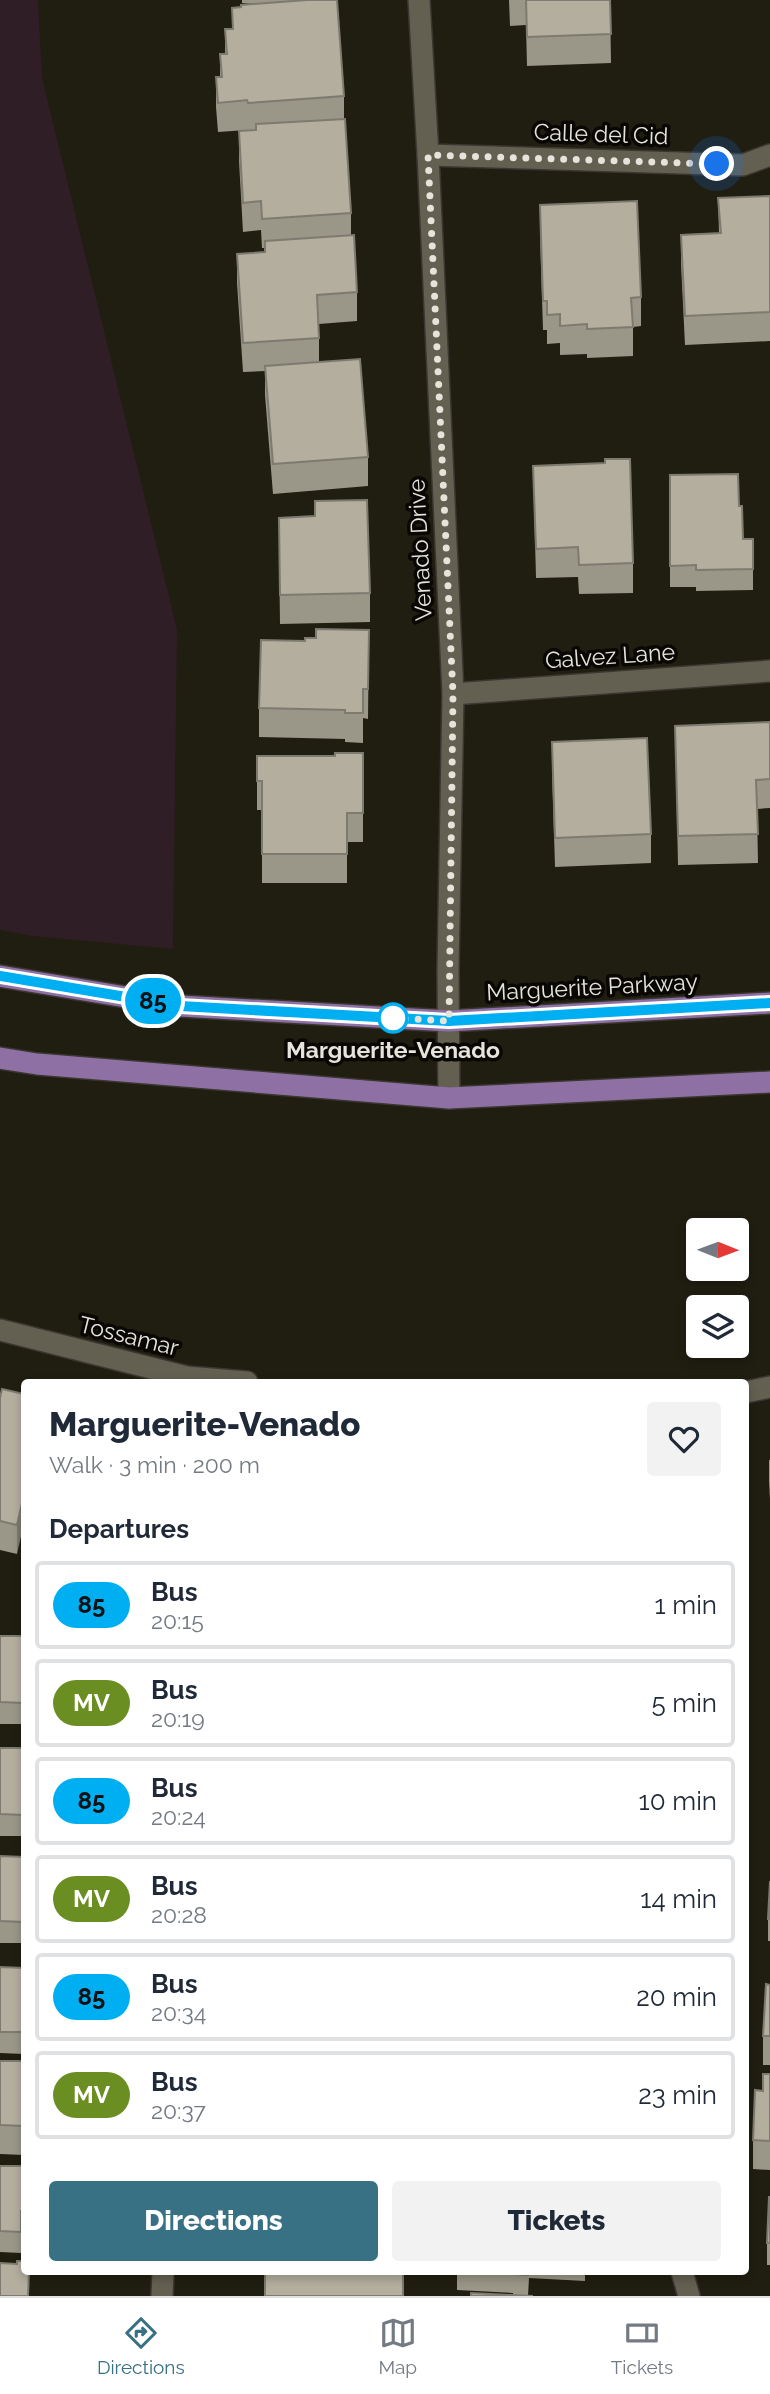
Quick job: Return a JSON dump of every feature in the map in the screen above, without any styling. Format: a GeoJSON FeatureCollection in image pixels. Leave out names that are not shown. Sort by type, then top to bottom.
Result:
{"type":"FeatureCollection","features":[{"type":"Feature","properties":{"kind":"main road","name":"Marguerite Parkway"},"geometry":{"type":"LineString","coordinates":[[0,976],[180,1006],[449,1021],[770,1003]]}},
{"type":"Feature","properties":{"kind":"main road"},"geometry":{"type":"LineString","coordinates":[[0,1059],[449,1098],[770,1082]]}},
{"type":"Feature","properties":{"kind":"street","name":"Venado Drive"},"geometry":{"type":"LineString","coordinates":[[419,0],[453,694],[449,1098]]}},
{"type":"Feature","properties":{"kind":"street","name":"Calle del Cid"},"geometry":{"type":"LineString","coordinates":[[428,155],[743,165],[770,155]]}},
{"type":"Feature","properties":{"kind":"street","name":"Galvez Lane"},"geometry":{"type":"LineString","coordinates":[[453,694],[770,670]]}},
{"type":"Feature","properties":{"kind":"street","name":"Tossamar"},"geometry":{"type":"LineString","coordinates":[[0,1331],[183,1379]]}},
{"type":"Feature","properties":{"kind":"street"},"geometry":{"type":"LineString","coordinates":[[749,1391],[770,1387]]}},
{"type":"Feature","properties":{"kind":"street"},"geometry":{"type":"LineString","coordinates":[[162,2296],[163,2275]]}},
{"type":"Feature","properties":{"kind":"street"},"geometry":{"type":"LineString","coordinates":[[683,2275],[689,2296]]}},
{"type":"Feature","properties":{"kind":"shaded area"},"geometry":{"type":"Polygon","coordinates":[[[0,0],[38,0],[42,78],[177,629],[173,949],[33,936],[0,930],[0,0]]]}},
{"type":"Feature","properties":{"kind":"building"},"geometry":{"type":"Polygon","coordinates":[[[307,0],[337,0],[344,96],[218,103],[216,77],[222,77],[220,54],[227,54],[225,29],[233,29],[232,8],[307,0]]]}},
{"type":"Feature","properties":{"kind":"building"},"geometry":{"type":"Polygon","coordinates":[[[526,0],[610,0],[611,34],[527,37],[526,0]]]}},
{"type":"Feature","properties":{"kind":"building"},"geometry":{"type":"Polygon","coordinates":[[[345,119],[351,213],[262,219],[261,201],[243,203],[239,131],[256,130],[256,124],[345,119]]]}},
{"type":"Feature","properties":{"kind":"building"},"geometry":{"type":"Polygon","coordinates":[[[770,196],[770,312],[685,316],[681,235],[721,233],[718,198],[770,196]]]}},
{"type":"Feature","properties":{"kind":"building"},"geometry":{"type":"Polygon","coordinates":[[[637,201],[641,297],[631,298],[633,327],[587,329],[587,324],[560,326],[560,314],[547,315],[547,301],[543,301],[540,205],[637,201]]]}},
{"type":"Feature","properties":{"kind":"building"},"geometry":{"type":"Polygon","coordinates":[[[354,235],[357,292],[317,295],[319,338],[243,343],[237,254],[265,252],[265,241],[354,235]]]}},
{"type":"Feature","properties":{"kind":"building"},"geometry":{"type":"Polygon","coordinates":[[[360,359],[368,457],[273,464],[265,366],[360,359]]]}},
{"type":"Feature","properties":{"kind":"building"},"geometry":{"type":"Polygon","coordinates":[[[605,459],[630,459],[633,563],[579,565],[578,547],[536,549],[533,466],[605,463],[605,459]]]}},
{"type":"Feature","properties":{"kind":"building"},"geometry":{"type":"Polygon","coordinates":[[[738,474],[743,539],[753,539],[753,569],[696,570],[696,565],[670,566],[670,475],[738,474]]]}},
{"type":"Feature","properties":{"kind":"building"},"geometry":{"type":"Polygon","coordinates":[[[367,500],[370,593],[280,595],[279,518],[315,516],[315,501],[367,500]]]}},
{"type":"Feature","properties":{"kind":"building"},"geometry":{"type":"Polygon","coordinates":[[[316,629],[369,630],[368,689],[363,689],[363,713],[345,713],[345,710],[259,708],[261,640],[305,641],[305,638],[316,638],[316,629]]]}},
{"type":"Feature","properties":{"kind":"building"},"geometry":{"type":"Polygon","coordinates":[[[770,722],[770,779],[756,780],[758,834],[678,836],[675,726],[770,722]]]}},
{"type":"Feature","properties":{"kind":"building"},"geometry":{"type":"Polygon","coordinates":[[[647,738],[651,834],[555,838],[552,742],[647,738]]]}},
{"type":"Feature","properties":{"kind":"building"},"geometry":{"type":"Polygon","coordinates":[[[335,753],[363,753],[363,813],[347,813],[347,854],[262,854],[262,781],[257,781],[257,756],[335,756],[335,753]]]}},
{"type":"Feature","properties":{"kind":"building"},"geometry":{"type":"Polygon","coordinates":[[[2,1389],[21,1393],[21,1507],[17,1525],[0,1521],[2,1389]]]}},
{"type":"Feature","properties":{"kind":"building"},"geometry":{"type":"Polygon","coordinates":[[[0,1636],[21,1636],[21,1703],[0,1702],[0,1636]]]}},
{"type":"Feature","properties":{"kind":"building"},"geometry":{"type":"Polygon","coordinates":[[[0,1748],[21,1748],[21,1815],[0,1814],[0,1748]]]}},
{"type":"Feature","properties":{"kind":"building"},"geometry":{"type":"Polygon","coordinates":[[[0,1856],[21,1857],[21,1922],[0,1921],[0,1856]]]}},
{"type":"Feature","properties":{"kind":"building"},"geometry":{"type":"Polygon","coordinates":[[[770,1881],[770,1919],[768,1919],[770,1881]]]}},
{"type":"Feature","properties":{"kind":"building"},"geometry":{"type":"Polygon","coordinates":[[[0,1967],[21,1968],[21,2032],[0,2032],[0,1967]]]}},
{"type":"Feature","properties":{"kind":"building"},"geometry":{"type":"Polygon","coordinates":[[[766,1984],[770,1985],[770,2036],[763,2036],[766,1984]]]}},
{"type":"Feature","properties":{"kind":"building"},"geometry":{"type":"Polygon","coordinates":[[[0,2061],[21,2061],[21,2126],[0,2125],[0,2061]]]}},
{"type":"Feature","properties":{"kind":"building"},"geometry":{"type":"Polygon","coordinates":[[[763,2074],[770,2074],[770,2141],[753,2140],[755,2090],[763,2091],[763,2074]]]}},
{"type":"Feature","properties":{"kind":"building"},"geometry":{"type":"Polygon","coordinates":[[[0,2166],[21,2166],[21,2232],[0,2231],[0,2166]]]}},
{"type":"Feature","properties":{"kind":"building"},"geometry":{"type":"Polygon","coordinates":[[[769,2197],[770,2243],[767,2243],[769,2197]]]}},
{"type":"Feature","properties":{"kind":"building"},"geometry":{"type":"Polygon","coordinates":[[[17,2261],[21,2261],[21,2275],[29,2275],[28,2296],[0,2296],[0,2263],[17,2264],[17,2261]]]}},
{"type":"Feature","properties":{"kind":"building"},"geometry":{"type":"Polygon","coordinates":[[[265,2275],[403,2275],[403,2296],[265,2296],[265,2275]]]}},
{"type":"Feature","properties":{"kind":"building"},"geometry":{"type":"Polygon","coordinates":[[[471,2293],[533,2296],[471,2296],[471,2293]]]}},
{"type":"Feature","properties":{"kind":"bus line","name":"85"},"geometry":{"type":"LineString","coordinates":[[0,976],[180,1006],[449,1021],[770,1003]]}},
{"type":"Feature","properties":{"kind":"place","name":"Marguerite-Venado"},"geometry":{"type":"Point","coordinates":[393,1018]}},
{"type":"Feature","properties":{"kind":"route"},"geometry":{"type":"LineString","coordinates":[[393,1018],[449,1021],[453,694],[428,155],[717,164]]}}]}
